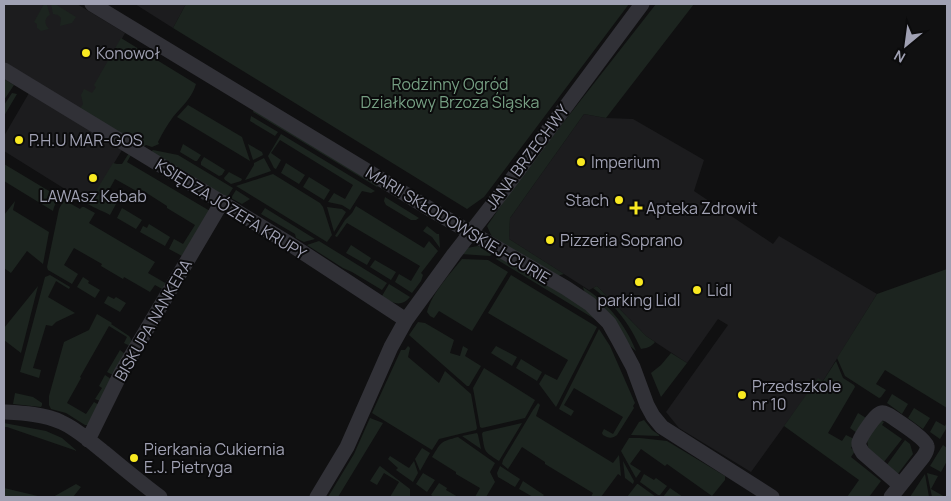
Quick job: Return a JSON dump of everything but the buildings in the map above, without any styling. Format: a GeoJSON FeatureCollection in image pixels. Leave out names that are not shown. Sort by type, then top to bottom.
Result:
{"type":"FeatureCollection","features":[{"type":"Feature","properties":{"kind":"street","name":"MARII SKŁODOWSKIEJ-CURIE"},"geometry":{"type":"LineString","coordinates":[[92,4],[590,304],[609,324],[618,339],[632,367],[647,405],[662,427],[772,497]]}},
{"type":"Feature","properties":{"kind":"street","name":"JANA BRZECHWY"},"geometry":{"type":"LineString","coordinates":[[317,497],[347,448],[391,347],[406,320],[642,4]]}},
{"type":"Feature","properties":{"kind":"street","name":"KSIĘDZA JÓZEFA KRUPY"},"geometry":{"type":"LineString","coordinates":[[4,70],[290,244],[406,320]]}},
{"type":"Feature","properties":{"kind":"street","name":"BISKUPA NANKERA"},"geometry":{"type":"LineString","coordinates":[[88,440],[121,373],[222,202]]}},
{"type":"Feature","properties":{"kind":"street"},"geometry":{"type":"LineString","coordinates":[[4,412],[45,417],[70,426],[160,497]]}},
{"type":"Feature","properties":{"kind":"street"},"geometry":{"type":"LineString","coordinates":[[883,412],[922,439],[927,445],[923,457],[896,491],[862,453],[859,447],[875,417],[878,413],[883,412]]}},
{"type":"Feature","properties":{"kind":"shaded area"},"geometry":{"type":"Polygon","coordinates":[[[4,4],[77,4],[125,33],[84,110],[130,137],[89,204],[4,151],[4,136],[36,81],[4,62],[4,4]]]}},
{"type":"Feature","properties":{"kind":"shaded area"},"geometry":{"type":"Polygon","coordinates":[[[135,4],[186,4],[173,28],[135,4]]]}},
{"type":"Feature","properties":{"kind":"shaded area"},"geometry":{"type":"Polygon","coordinates":[[[584,114],[606,118],[633,119],[704,160],[694,191],[773,244],[779,236],[877,294],[823,381],[818,379],[751,472],[679,428],[666,412],[728,325],[718,319],[687,363],[646,336],[597,286],[589,290],[509,239],[510,218],[584,114]]]}},
{"type":"Feature","properties":{"kind":"green space"},"geometry":{"type":"Polygon","coordinates":[[[44,4],[47,5],[50,15],[45,21],[49,29],[41,31],[34,22],[44,4]]]}},
{"type":"Feature","properties":{"kind":"green space"},"geometry":{"type":"Polygon","coordinates":[[[51,4],[55,4],[76,17],[72,23],[60,26],[61,18],[53,14],[51,4]]]}},
{"type":"Feature","properties":{"kind":"green space","name":"Rodzinny Ogród Działkowy Brzoza Śląska"},"geometry":{"type":"Polygon","coordinates":[[[186,4],[629,4],[484,197],[467,209],[173,28],[186,4]]]}},
{"type":"Feature","properties":{"kind":"green space"},"geometry":{"type":"Polygon","coordinates":[[[656,4],[694,4],[606,118],[584,114],[510,218],[509,239],[564,274],[557,276],[492,237],[487,226],[520,178],[656,4]]]}},
{"type":"Feature","properties":{"kind":"green space"},"geometry":{"type":"Polygon","coordinates":[[[121,38],[196,84],[189,98],[167,126],[158,142],[159,144],[152,147],[146,145],[143,147],[80,109],[83,104],[81,95],[84,89],[92,93],[96,87],[94,85],[121,38]]]}},
{"type":"Feature","properties":{"kind":"green space"},"geometry":{"type":"Polygon","coordinates":[[[4,79],[14,85],[4,100],[4,79]]]}},
{"type":"Feature","properties":{"kind":"green space"},"geometry":{"type":"Polygon","coordinates":[[[12,93],[17,94],[4,116],[4,105],[12,93]]]}},
{"type":"Feature","properties":{"kind":"green space"},"geometry":{"type":"Polygon","coordinates":[[[188,105],[242,137],[250,161],[177,117],[188,105]]]}},
{"type":"Feature","properties":{"kind":"green space"},"geometry":{"type":"Polygon","coordinates":[[[254,110],[379,185],[377,187],[253,112],[254,110]]]}},
{"type":"Feature","properties":{"kind":"green space"},"geometry":{"type":"Polygon","coordinates":[[[251,116],[278,132],[275,136],[250,121],[251,116]]]}},
{"type":"Feature","properties":{"kind":"green space"},"geometry":{"type":"Polygon","coordinates":[[[281,134],[375,191],[371,193],[362,191],[350,210],[342,205],[328,202],[334,193],[345,199],[353,185],[280,140],[271,153],[281,160],[276,169],[274,168],[268,156],[281,134]]]}},
{"type":"Feature","properties":{"kind":"green space"},"geometry":{"type":"Polygon","coordinates":[[[183,144],[201,155],[197,161],[180,152],[183,144]]]}},
{"type":"Feature","properties":{"kind":"green space"},"geometry":{"type":"Polygon","coordinates":[[[248,144],[262,152],[263,155],[253,160],[248,144]]]}},
{"type":"Feature","properties":{"kind":"green space"},"geometry":{"type":"Polygon","coordinates":[[[153,150],[178,155],[233,188],[226,199],[150,153],[153,150]]]}},
{"type":"Feature","properties":{"kind":"green space"},"geometry":{"type":"Polygon","coordinates":[[[129,153],[131,155],[127,162],[210,211],[182,256],[169,249],[174,239],[183,244],[195,225],[142,190],[140,193],[115,179],[105,197],[116,204],[110,215],[88,204],[113,163],[122,164],[129,153]]]}},
{"type":"Feature","properties":{"kind":"green space"},"geometry":{"type":"Polygon","coordinates":[[[204,157],[225,170],[222,175],[219,176],[201,165],[204,157]]]}},
{"type":"Feature","properties":{"kind":"green space"},"geometry":{"type":"Polygon","coordinates":[[[264,158],[271,171],[245,180],[254,163],[264,158]]]}},
{"type":"Feature","properties":{"kind":"green space"},"geometry":{"type":"Polygon","coordinates":[[[286,163],[305,175],[299,184],[281,173],[286,163]]]}},
{"type":"Feature","properties":{"kind":"green space"},"geometry":{"type":"Polygon","coordinates":[[[4,164],[59,197],[53,211],[4,181],[4,164]]]}},
{"type":"Feature","properties":{"kind":"green space"},"geometry":{"type":"Polygon","coordinates":[[[229,172],[242,179],[241,181],[231,184],[225,180],[224,178],[229,172]]]}},
{"type":"Feature","properties":{"kind":"green space"},"geometry":{"type":"Polygon","coordinates":[[[273,174],[320,203],[332,235],[327,242],[236,186],[273,174]]]}},
{"type":"Feature","properties":{"kind":"green space"},"geometry":{"type":"Polygon","coordinates":[[[309,177],[330,190],[324,200],[303,187],[309,177]]]}},
{"type":"Feature","properties":{"kind":"green space"},"geometry":{"type":"Polygon","coordinates":[[[236,190],[250,199],[242,204],[231,198],[236,190]]]}},
{"type":"Feature","properties":{"kind":"green space"},"geometry":{"type":"Polygon","coordinates":[[[385,197],[419,218],[411,220],[386,205],[385,197]]]}},
{"type":"Feature","properties":{"kind":"green space"},"geometry":{"type":"Polygon","coordinates":[[[64,200],[80,209],[84,207],[95,213],[89,223],[155,262],[148,273],[167,284],[164,290],[155,285],[150,292],[124,277],[123,279],[74,248],[64,265],[78,274],[72,284],[48,270],[47,267],[59,209],[64,200]]]}},
{"type":"Feature","properties":{"kind":"green space"},"geometry":{"type":"Polygon","coordinates":[[[15,201],[13,210],[49,232],[43,264],[27,251],[11,273],[4,268],[4,215],[15,201]]]}},
{"type":"Feature","properties":{"kind":"green space"},"geometry":{"type":"Polygon","coordinates":[[[356,206],[424,248],[429,241],[438,251],[421,273],[423,275],[421,281],[412,293],[395,282],[399,274],[411,281],[420,266],[347,223],[337,237],[335,236],[356,206]]]}},
{"type":"Feature","properties":{"kind":"green space"},"geometry":{"type":"Polygon","coordinates":[[[327,207],[342,209],[346,212],[334,232],[327,207]]]}},
{"type":"Feature","properties":{"kind":"green space"},"geometry":{"type":"Polygon","coordinates":[[[122,208],[142,220],[136,229],[117,218],[122,208]]]}},
{"type":"Feature","properties":{"kind":"green space"},"geometry":{"type":"Polygon","coordinates":[[[265,208],[315,239],[304,242],[296,238],[295,234],[261,214],[265,208]]]}},
{"type":"Feature","properties":{"kind":"green space"},"geometry":{"type":"Polygon","coordinates":[[[149,224],[170,237],[165,246],[140,232],[143,226],[147,228],[149,224]]]}},
{"type":"Feature","properties":{"kind":"green space"},"geometry":{"type":"Polygon","coordinates":[[[427,226],[439,234],[440,248],[432,237],[423,231],[427,226]]]}},
{"type":"Feature","properties":{"kind":"green space"},"geometry":{"type":"Polygon","coordinates":[[[319,241],[387,283],[382,290],[307,245],[319,241]]]}},
{"type":"Feature","properties":{"kind":"green space"},"geometry":{"type":"Polygon","coordinates":[[[351,245],[371,258],[367,265],[346,253],[351,245]]]}},
{"type":"Feature","properties":{"kind":"green space"},"geometry":{"type":"Polygon","coordinates":[[[478,246],[493,253],[490,256],[461,254],[467,248],[478,246]]]}},
{"type":"Feature","properties":{"kind":"green space"},"geometry":{"type":"Polygon","coordinates":[[[499,256],[586,308],[598,321],[496,259],[499,256]]]}},
{"type":"Feature","properties":{"kind":"green space"},"geometry":{"type":"Polygon","coordinates":[[[462,259],[488,260],[508,272],[472,331],[439,311],[434,318],[427,312],[437,291],[462,259]]]}},
{"type":"Feature","properties":{"kind":"green space"},"geometry":{"type":"Polygon","coordinates":[[[375,260],[396,272],[391,280],[370,267],[375,260]]]}},
{"type":"Feature","properties":{"kind":"green space"},"geometry":{"type":"Polygon","coordinates":[[[947,269],[947,408],[885,370],[876,384],[886,390],[879,398],[845,376],[837,358],[877,294],[947,269]]]}},
{"type":"Feature","properties":{"kind":"green space"},"geometry":{"type":"Polygon","coordinates":[[[50,275],[70,287],[69,289],[56,281],[48,297],[75,313],[56,322],[52,326],[46,325],[33,368],[41,370],[39,378],[20,372],[45,277],[50,275]]]}},
{"type":"Feature","properties":{"kind":"green space"},"geometry":{"type":"Polygon","coordinates":[[[511,275],[597,327],[556,407],[539,384],[545,374],[557,380],[568,360],[488,313],[511,275]]]}},
{"type":"Feature","properties":{"kind":"green space"},"geometry":{"type":"Polygon","coordinates":[[[83,277],[89,281],[88,283],[100,290],[95,298],[77,287],[83,277]]]}},
{"type":"Feature","properties":{"kind":"green space"},"geometry":{"type":"Polygon","coordinates":[[[389,284],[410,297],[400,303],[386,299],[382,296],[389,284]]]}},
{"type":"Feature","properties":{"kind":"green space"},"geometry":{"type":"Polygon","coordinates":[[[38,286],[21,353],[4,340],[4,328],[38,286]]]}},
{"type":"Feature","properties":{"kind":"green space"},"geometry":{"type":"Polygon","coordinates":[[[597,286],[646,336],[655,342],[653,344],[641,349],[632,331],[621,316],[609,301],[593,288],[597,286]]]}},
{"type":"Feature","properties":{"kind":"green space"},"geometry":{"type":"Polygon","coordinates":[[[583,287],[615,315],[627,332],[636,351],[585,293],[583,287]]]}},
{"type":"Feature","properties":{"kind":"green space"},"geometry":{"type":"Polygon","coordinates":[[[108,296],[114,299],[116,297],[126,303],[120,312],[104,303],[108,296]]]}},
{"type":"Feature","properties":{"kind":"green space"},"geometry":{"type":"Polygon","coordinates":[[[97,314],[129,336],[131,342],[130,346],[124,343],[127,337],[109,326],[80,377],[67,403],[86,414],[94,402],[99,405],[89,425],[85,425],[66,413],[51,409],[49,396],[64,342],[89,330],[97,314]]]}},
{"type":"Feature","properties":{"kind":"green space"},"geometry":{"type":"Polygon","coordinates":[[[418,322],[425,323],[454,340],[450,353],[460,356],[463,346],[468,349],[465,356],[481,366],[469,386],[409,335],[418,322]]]}},
{"type":"Feature","properties":{"kind":"green space"},"geometry":{"type":"Polygon","coordinates":[[[599,329],[610,346],[635,403],[634,408],[617,435],[612,438],[603,435],[604,429],[613,434],[623,417],[574,388],[564,405],[574,411],[571,416],[559,409],[599,329]]]}},
{"type":"Feature","properties":{"kind":"green space"},"geometry":{"type":"Polygon","coordinates":[[[408,346],[410,348],[408,357],[439,383],[445,371],[471,394],[476,430],[439,439],[432,450],[372,413],[401,350],[405,350],[408,346]]]}},
{"type":"Feature","properties":{"kind":"green space"},"geometry":{"type":"Polygon","coordinates":[[[496,346],[517,357],[512,366],[491,353],[496,346]]]}},
{"type":"Feature","properties":{"kind":"green space"},"geometry":{"type":"Polygon","coordinates":[[[120,350],[125,354],[113,375],[107,372],[120,350]]]}},
{"type":"Feature","properties":{"kind":"green space"},"geometry":{"type":"Polygon","coordinates":[[[671,353],[687,363],[661,397],[651,373],[671,353]]]}},
{"type":"Feature","properties":{"kind":"green space"},"geometry":{"type":"Polygon","coordinates":[[[521,359],[542,372],[537,381],[516,368],[521,359]]]}},
{"type":"Feature","properties":{"kind":"green space"},"geometry":{"type":"Polygon","coordinates":[[[836,361],[843,378],[855,387],[828,433],[842,441],[846,435],[856,440],[851,448],[855,451],[851,457],[881,481],[869,497],[847,497],[859,480],[784,426],[818,378],[823,381],[836,361]]]}},
{"type":"Feature","properties":{"kind":"green space"},"geometry":{"type":"Polygon","coordinates":[[[484,368],[535,400],[525,418],[480,427],[473,388],[484,368]]]}},
{"type":"Feature","properties":{"kind":"green space"},"geometry":{"type":"Polygon","coordinates":[[[105,375],[111,379],[100,401],[95,399],[102,388],[99,386],[105,375]]]}},
{"type":"Feature","properties":{"kind":"green space"},"geometry":{"type":"Polygon","coordinates":[[[15,393],[33,397],[42,405],[41,407],[13,404],[15,393]]]}},
{"type":"Feature","properties":{"kind":"green space"},"geometry":{"type":"Polygon","coordinates":[[[892,394],[908,404],[902,414],[887,403],[892,394]]]}},
{"type":"Feature","properties":{"kind":"green space"},"geometry":{"type":"Polygon","coordinates":[[[538,403],[540,405],[536,416],[613,463],[619,455],[621,476],[618,474],[601,497],[591,497],[593,493],[545,464],[545,462],[522,447],[508,469],[502,464],[538,403]]]}},
{"type":"Feature","properties":{"kind":"green space"},"geometry":{"type":"Polygon","coordinates":[[[914,408],[930,418],[923,429],[908,418],[914,408]]]}},
{"type":"Feature","properties":{"kind":"green space"},"geometry":{"type":"Polygon","coordinates":[[[858,413],[866,418],[857,433],[850,428],[858,413]]]}},
{"type":"Feature","properties":{"kind":"green space"},"geometry":{"type":"Polygon","coordinates":[[[370,418],[383,423],[338,497],[328,497],[354,454],[370,418]]]}},
{"type":"Feature","properties":{"kind":"green space"},"geometry":{"type":"Polygon","coordinates":[[[644,420],[659,436],[631,435],[639,422],[644,420]]]}},
{"type":"Feature","properties":{"kind":"green space"},"geometry":{"type":"Polygon","coordinates":[[[880,420],[884,422],[882,425],[902,439],[883,463],[869,452],[867,440],[880,420]]]}},
{"type":"Feature","properties":{"kind":"green space"},"geometry":{"type":"Polygon","coordinates":[[[936,421],[945,426],[947,422],[947,430],[940,439],[930,432],[936,421]]]}},
{"type":"Feature","properties":{"kind":"green space"},"geometry":{"type":"Polygon","coordinates":[[[4,423],[46,431],[62,438],[77,451],[4,427],[4,423]]]}},
{"type":"Feature","properties":{"kind":"green space"},"geometry":{"type":"Polygon","coordinates":[[[522,423],[499,461],[487,453],[483,432],[522,423]]]}},
{"type":"Feature","properties":{"kind":"green space"},"geometry":{"type":"Polygon","coordinates":[[[477,433],[478,435],[481,449],[462,436],[477,433]]]}},
{"type":"Feature","properties":{"kind":"green space"},"geometry":{"type":"Polygon","coordinates":[[[458,437],[495,463],[490,472],[495,482],[486,497],[475,497],[480,488],[432,457],[442,443],[458,437]]]}},
{"type":"Feature","properties":{"kind":"green space"},"geometry":{"type":"Polygon","coordinates":[[[629,438],[667,441],[725,476],[725,480],[712,496],[667,464],[665,466],[641,449],[630,464],[641,471],[636,478],[621,451],[629,438]]]}},
{"type":"Feature","properties":{"kind":"green space"},"geometry":{"type":"Polygon","coordinates":[[[905,440],[910,444],[913,454],[897,475],[886,466],[905,440]]]}},
{"type":"Feature","properties":{"kind":"green space"},"geometry":{"type":"Polygon","coordinates":[[[943,445],[947,448],[947,461],[941,472],[930,466],[943,445]]]}},
{"type":"Feature","properties":{"kind":"green space"},"geometry":{"type":"Polygon","coordinates":[[[422,448],[430,453],[420,471],[415,459],[422,448]]]}},
{"type":"Feature","properties":{"kind":"green space"},"geometry":{"type":"Polygon","coordinates":[[[390,456],[409,468],[414,461],[418,473],[413,482],[396,470],[398,468],[388,459],[390,456]]]}},
{"type":"Feature","properties":{"kind":"green space"},"geometry":{"type":"Polygon","coordinates":[[[623,461],[634,481],[633,484],[625,478],[623,461]]]}},
{"type":"Feature","properties":{"kind":"green space"},"geometry":{"type":"Polygon","coordinates":[[[380,466],[410,489],[410,497],[390,497],[399,482],[384,473],[377,485],[370,481],[380,466]]]}},
{"type":"Feature","properties":{"kind":"green space"},"geometry":{"type":"Polygon","coordinates":[[[500,466],[520,479],[515,487],[498,477],[497,473],[500,466]]]}},
{"type":"Feature","properties":{"kind":"green space"},"geometry":{"type":"Polygon","coordinates":[[[423,473],[435,480],[427,492],[416,484],[423,473]]]}},
{"type":"Feature","properties":{"kind":"green space"},"geometry":{"type":"Polygon","coordinates":[[[927,473],[938,476],[931,489],[945,497],[932,497],[927,473]]]}},
{"type":"Feature","properties":{"kind":"green space"},"geometry":{"type":"Polygon","coordinates":[[[644,474],[654,480],[656,478],[667,486],[660,495],[640,482],[644,474]]]}},
{"type":"Feature","properties":{"kind":"green space"},"geometry":{"type":"Polygon","coordinates":[[[925,474],[929,497],[910,497],[925,474]]]}},
{"type":"Feature","properties":{"kind":"green space"},"geometry":{"type":"Polygon","coordinates":[[[523,481],[544,495],[542,497],[533,497],[519,489],[523,481]]]}},
{"type":"Feature","properties":{"kind":"green space"},"geometry":{"type":"Polygon","coordinates":[[[439,483],[458,497],[434,497],[431,495],[439,483]]]}},
{"type":"Feature","properties":{"kind":"green space"},"geometry":{"type":"Polygon","coordinates":[[[76,484],[81,487],[73,497],[53,497],[76,484]]]}},
{"type":"Feature","properties":{"kind":"green space"},"geometry":{"type":"Polygon","coordinates":[[[638,484],[656,497],[627,497],[638,484]]]}},
{"type":"Feature","properties":{"kind":"green space"},"geometry":{"type":"Polygon","coordinates":[[[4,488],[42,497],[4,497],[4,488]]]}},
{"type":"Feature","properties":{"kind":"green space"},"geometry":{"type":"Polygon","coordinates":[[[670,488],[683,497],[663,497],[670,488]]]}},
{"type":"Feature","properties":{"kind":"place","name":"Konowoł"},"geometry":{"type":"Point","coordinates":[86,53]}},
{"type":"Feature","properties":{"kind":"place","name":"P.H.U MAR-GOS"},"geometry":{"type":"Point","coordinates":[19,140]}},
{"type":"Feature","properties":{"kind":"place","name":"Imperium"},"geometry":{"type":"Point","coordinates":[581,162]}},
{"type":"Feature","properties":{"kind":"place","name":"LAWAsz Kebab"},"geometry":{"type":"Point","coordinates":[93,178]}},
{"type":"Feature","properties":{"kind":"place","name":"Stach"},"geometry":{"type":"Point","coordinates":[619,200]}},
{"type":"Feature","properties":{"kind":"place","name":"Apteka Zdrowit"},"geometry":{"type":"Point","coordinates":[636,208]}},
{"type":"Feature","properties":{"kind":"place","name":"Pizzeria Soprano"},"geometry":{"type":"Point","coordinates":[550,240]}},
{"type":"Feature","properties":{"kind":"place","name":"parking Lidl"},"geometry":{"type":"Point","coordinates":[639,282]}},
{"type":"Feature","properties":{"kind":"place","name":"Lidl"},"geometry":{"type":"Point","coordinates":[697,290]}},
{"type":"Feature","properties":{"kind":"place","name":"Przedszkole nr 10"},"geometry":{"type":"Point","coordinates":[742,395]}},
{"type":"Feature","properties":{"kind":"place","name":"Pierkania Cukiernia E.J. Pietryga"},"geometry":{"type":"Point","coordinates":[134,458]}}]}
